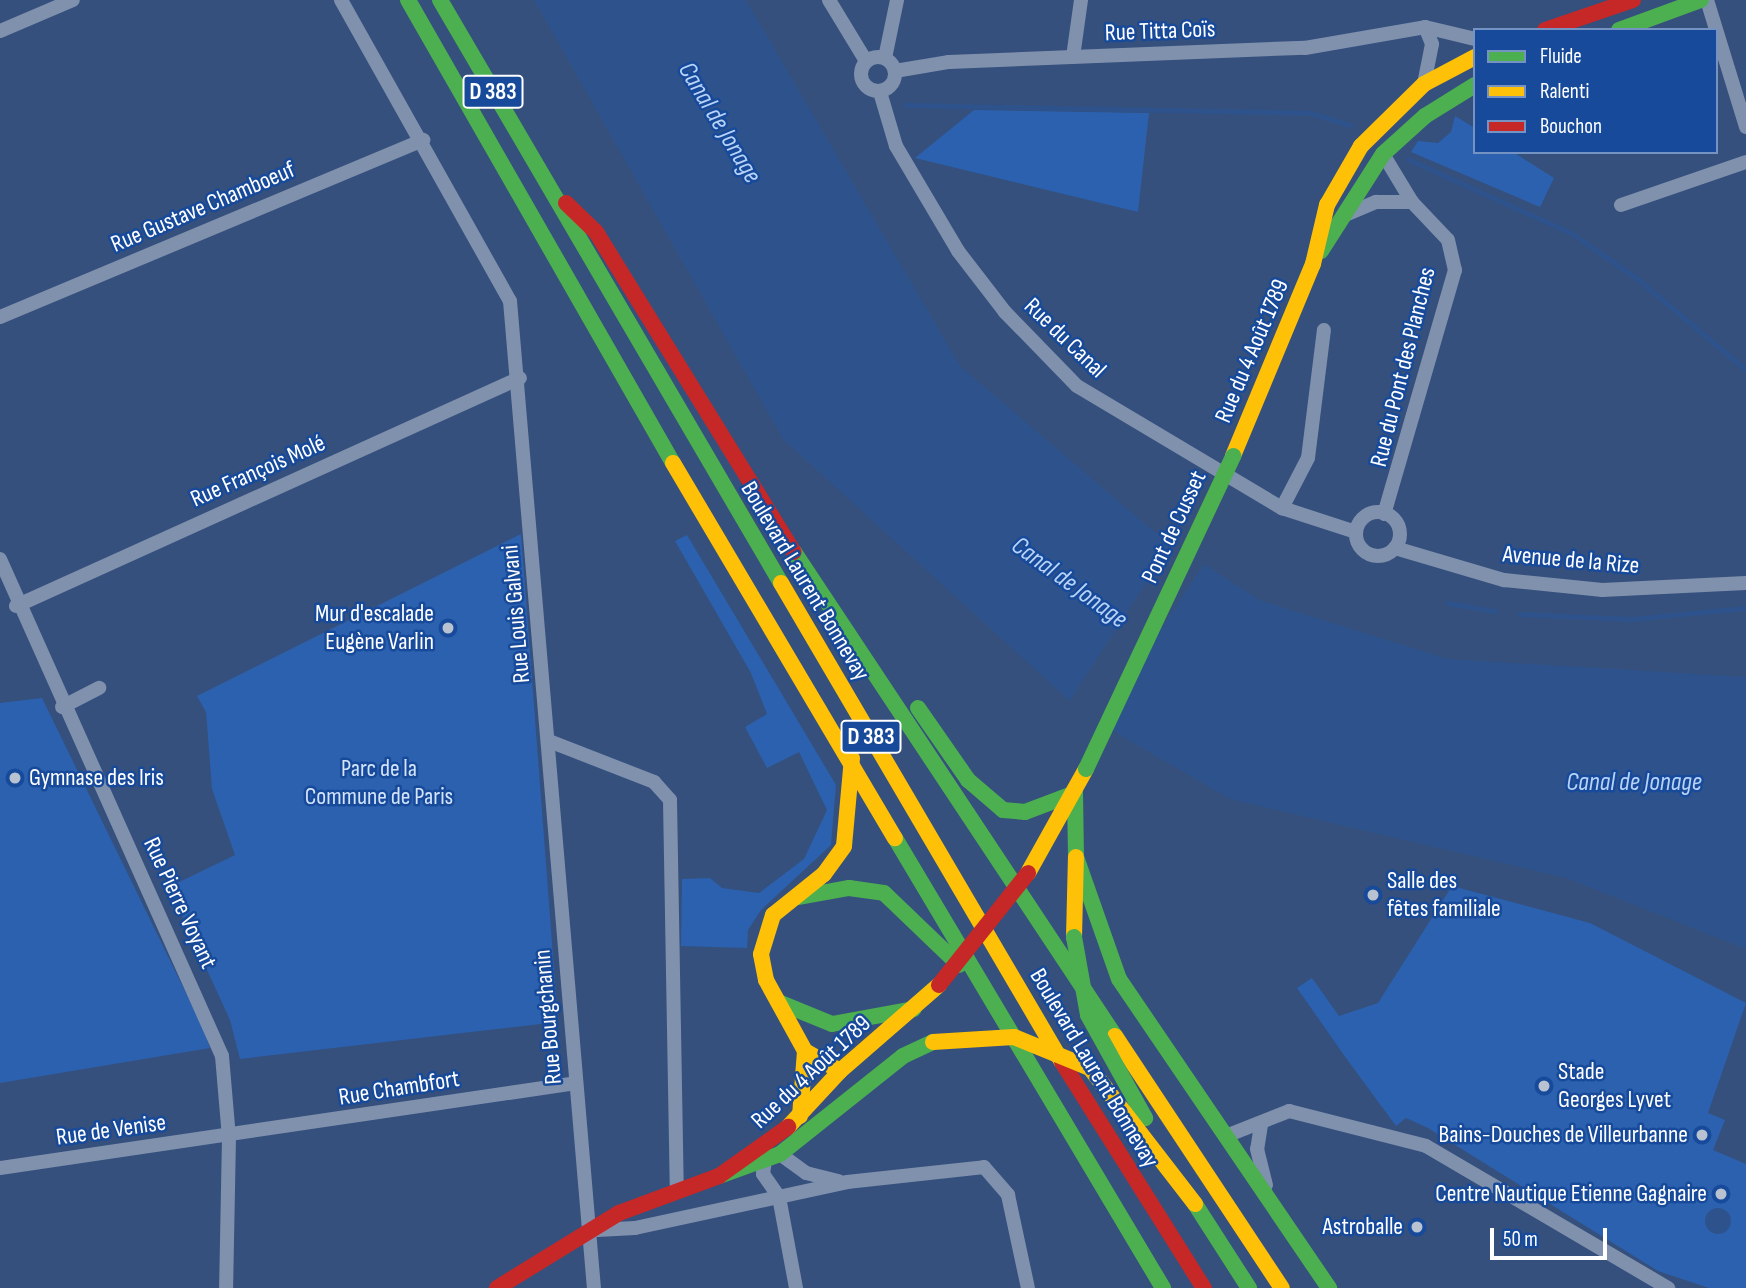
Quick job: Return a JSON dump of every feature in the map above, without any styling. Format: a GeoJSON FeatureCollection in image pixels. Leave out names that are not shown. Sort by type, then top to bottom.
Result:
{"type":"FeatureCollection","features":[{"type":"Feature","properties":{"kind":"main road","name":"D 383"},"geometry":{"type":"LineString","coordinates":[[408,0],[720,545],[852,758],[978,980],[1163,1288]]}},
{"type":"Feature","properties":{"kind":"main road","name":"Boulevard Laurent Bonnevay"},"geometry":{"type":"LineString","coordinates":[[440,0],[1065,1067],[1204,1288]]}},
{"type":"Feature","properties":{"kind":"main road"},"geometry":{"type":"LineString","coordinates":[[1551,28],[1631,0]]}},
{"type":"Feature","properties":{"kind":"main road"},"geometry":{"type":"LineString","coordinates":[[1624,28],[1701,0]]}},
{"type":"Feature","properties":{"kind":"main road","name":"Rue du 4 Août 1789"},"geometry":{"type":"LineString","coordinates":[[1233,456],[1312,264],[1327,205],[1368,136],[1424,84],[1473,58]]}},
{"type":"Feature","properties":{"kind":"main road"},"geometry":{"type":"LineString","coordinates":[[1387,151],[1473,86]]}},
{"type":"Feature","properties":{"kind":"main road","name":"Rue du 4 Août 1789"},"geometry":{"type":"LineString","coordinates":[[1312,264],[1387,151]]}},
{"type":"Feature","properties":{"kind":"main road"},"geometry":{"type":"LineString","coordinates":[[545,183],[596,232],[795,554],[1046,927],[1282,1288]]}},
{"type":"Feature","properties":{"kind":"main road","name":"Pont de Cusset"},"geometry":{"type":"LineString","coordinates":[[1074,793],[1233,456]]}},
{"type":"Feature","properties":{"kind":"main road"},"geometry":{"type":"LineString","coordinates":[[795,554],[823,572],[977,788],[1003,810],[1025,812],[1074,793],[1074,937],[1088,1015],[1195,1204],[1249,1288]]}},
{"type":"Feature","properties":{"kind":"main road"},"geometry":{"type":"LineString","coordinates":[[840,1071],[805,1051],[762,967],[762,942],[773,915],[795,898],[844,846],[852,758]]}},
{"type":"Feature","properties":{"kind":"main road","name":"Rue du 4 Août 1789"},"geometry":{"type":"LineString","coordinates":[[497,1288],[589,1230],[677,1190],[719,1176],[800,1116],[840,1071],[939,985],[1028,873],[1074,793]]}},
{"type":"Feature","properties":{"kind":"main road"},"geometry":{"type":"LineString","coordinates":[[1076,857],[1119,979],[1329,1288]]}},
{"type":"Feature","properties":{"kind":"main road"},"geometry":{"type":"LineString","coordinates":[[795,898],[849,888],[884,893],[978,980]]}},
{"type":"Feature","properties":{"kind":"main road"},"geometry":{"type":"LineString","coordinates":[[1046,927],[1111,1005],[1301,1288]]}},
{"type":"Feature","properties":{"kind":"main road"},"geometry":{"type":"LineString","coordinates":[[778,1002],[832,1024],[914,1009]]}},
{"type":"Feature","properties":{"kind":"main road"},"geometry":{"type":"LineString","coordinates":[[719,1176],[780,1154],[903,1056],[933,1042],[1014,1037],[1090,1068],[1195,1204]]}},
{"type":"Feature","properties":{"kind":"main road"},"geometry":{"type":"LineString","coordinates":[[800,1116],[805,1051]]}},
{"type":"Feature","properties":{"kind":"street"},"geometry":{"type":"LineString","coordinates":[[0,32],[73,0]]}},
{"type":"Feature","properties":{"kind":"street","name":"Rue Louis Galvani"},"geometry":{"type":"LineString","coordinates":[[341,0],[424,140],[510,301],[520,378],[549,741]]}},
{"type":"Feature","properties":{"kind":"street"},"geometry":{"type":"LineString","coordinates":[[828,0],[866,61],[885,58]]}},
{"type":"Feature","properties":{"kind":"street"},"geometry":{"type":"LineString","coordinates":[[880,92],[895,71],[885,58],[897,0]]}},
{"type":"Feature","properties":{"kind":"street"},"geometry":{"type":"LineString","coordinates":[[1073,57],[1081,0]]}},
{"type":"Feature","properties":{"kind":"street"},"geometry":{"type":"LineString","coordinates":[[1631,0],[1638,23]]}},
{"type":"Feature","properties":{"kind":"street"},"geometry":{"type":"LineString","coordinates":[[1707,0],[1713,28]]}},
{"type":"Feature","properties":{"kind":"street"},"geometry":{"type":"LineString","coordinates":[[1424,84],[1432,44],[1425,27]]}},
{"type":"Feature","properties":{"kind":"street","name":"Rue Titta Coïs"},"geometry":{"type":"LineString","coordinates":[[895,71],[1073,57],[1305,48],[1425,27],[1473,39]]}},
{"type":"Feature","properties":{"kind":"street","name":"Rue du Canal"},"geometry":{"type":"LineString","coordinates":[[866,61],[864,85],[880,92],[901,155],[958,251],[1014,322],[1077,386],[1282,508],[1356,532]]}},
{"type":"Feature","properties":{"kind":"street"},"geometry":{"type":"LineString","coordinates":[[1721,62],[1746,127]]}},
{"type":"Feature","properties":{"kind":"street","name":"Rue Gustave Chamboeuf"},"geometry":{"type":"LineString","coordinates":[[0,317],[424,140]]}},
{"type":"Feature","properties":{"kind":"street","name":"Rue du Pont des Planches"},"geometry":{"type":"LineString","coordinates":[[1384,514],[1455,270],[1448,240],[1412,202],[1387,151]]}},
{"type":"Feature","properties":{"kind":"street"},"geometry":{"type":"LineString","coordinates":[[1621,205],[1746,162]]}},
{"type":"Feature","properties":{"kind":"street"},"geometry":{"type":"LineString","coordinates":[[1344,216],[1376,202],[1412,202]]}},
{"type":"Feature","properties":{"kind":"street"},"geometry":{"type":"LineString","coordinates":[[1282,508],[1308,458],[1324,330]]}},
{"type":"Feature","properties":{"kind":"street","name":"Rue François Molé"},"geometry":{"type":"LineString","coordinates":[[16,606],[520,378]]}},
{"type":"Feature","properties":{"kind":"street"},"geometry":{"type":"LineString","coordinates":[[1384,514],[1399,528],[1395,548],[1370,554],[1356,532],[1363,518],[1384,514]]}},
{"type":"Feature","properties":{"kind":"street","name":"Avenue de la Rize"},"geometry":{"type":"LineString","coordinates":[[1395,548],[1504,580],[1590,589],[1746,583]]}},
{"type":"Feature","properties":{"kind":"street","name":"Rue Pierre Voyant"},"geometry":{"type":"LineString","coordinates":[[0,559],[16,606],[213,1031],[227,1087],[229,1137],[226,1288]]}},
{"type":"Feature","properties":{"kind":"street"},"geometry":{"type":"LineString","coordinates":[[62,707],[99,688]]}},
{"type":"Feature","properties":{"kind":"street"},"geometry":{"type":"LineString","coordinates":[[549,741],[654,782],[670,800],[677,1190]]}},
{"type":"Feature","properties":{"kind":"street","name":"Rue Bourgchanin"},"geometry":{"type":"LineString","coordinates":[[549,741],[594,1288]]}},
{"type":"Feature","properties":{"kind":"street","name":"Rue Chambfort"},"geometry":{"type":"LineString","coordinates":[[229,1137],[576,1083]]}},
{"type":"Feature","properties":{"kind":"street"},"geometry":{"type":"LineString","coordinates":[[1226,1136],[1261,1125],[1289,1111],[1309,1113],[1366,1134],[1426,1146],[1668,1288]]}},
{"type":"Feature","properties":{"kind":"street"},"geometry":{"type":"LineString","coordinates":[[1261,1125],[1262,1178],[1276,1210]]}},
{"type":"Feature","properties":{"kind":"street","name":"Rue de Venise"},"geometry":{"type":"LineString","coordinates":[[0,1168],[229,1137]]}},
{"type":"Feature","properties":{"kind":"street"},"geometry":{"type":"LineString","coordinates":[[780,1154],[806,1173],[847,1182]]}},
{"type":"Feature","properties":{"kind":"street"},"geometry":{"type":"LineString","coordinates":[[765,1161],[766,1181],[779,1197],[796,1288]]}},
{"type":"Feature","properties":{"kind":"street"},"geometry":{"type":"LineString","coordinates":[[589,1230],[635,1228],[847,1182],[970,1165],[1001,1179],[1028,1288]]}},
{"type":"Feature","properties":{"kind":"street"},"geometry":{"type":"LineString","coordinates":[[798,1193],[806,1173]]}},
{"type":"Feature","properties":{"kind":"green space"},"geometry":{"type":"Polygon","coordinates":[[[974,110],[1149,113],[1138,212],[915,158],[974,110]]]}},
{"type":"Feature","properties":{"kind":"green space"},"geometry":{"type":"Polygon","coordinates":[[[1455,116],[1473,127],[1473,154],[1516,154],[1554,178],[1540,207],[1411,152],[1418,141],[1438,143],[1451,132],[1455,116]]]}},
{"type":"Feature","properties":{"kind":"green space","name":"Parc de la Commune de Paris"},"geometry":{"type":"Polygon","coordinates":[[[521,534],[558,1022],[240,1059],[230,1020],[169,887],[235,855],[212,789],[206,712],[197,696],[521,534]]]}},
{"type":"Feature","properties":{"kind":"green space"},"geometry":{"type":"Polygon","coordinates":[[[687,535],[836,785],[831,845],[761,910],[748,930],[747,948],[681,946],[682,879],[710,878],[722,888],[759,893],[804,859],[827,810],[799,752],[767,768],[745,727],[767,714],[751,673],[675,541],[687,535]]]}},
{"type":"Feature","properties":{"kind":"green space"},"geometry":{"type":"Polygon","coordinates":[[[42,698],[201,1024],[210,1048],[0,1083],[0,703],[42,698]]]}},
{"type":"Feature","properties":{"kind":"green space","name":"Stade Georges Lyvet"},"geometry":{"type":"Polygon","coordinates":[[[1452,886],[1590,923],[1746,1003],[1708,1113],[1725,1120],[1713,1150],[1746,1164],[1746,1288],[1709,1288],[1658,1271],[1428,1128],[1406,1118],[1396,1126],[1346,1058],[1297,988],[1312,978],[1339,1016],[1378,1003],[1452,886]]]}},
{"type":"Feature","properties":{"kind":"water","name":"Canal de Jonage"},"geometry":{"type":"Polygon","coordinates":[[[534,0],[746,0],[960,366],[1152,530],[1259,600],[1448,659],[1746,677],[1746,949],[1566,878],[1230,799],[1084,714],[783,439],[534,0]]]}},
{"type":"Feature","properties":{"kind":"water"},"geometry":{"type":"Polygon","coordinates":[[[1718,1208],[1727,1212],[1731,1221],[1727,1230],[1718,1234],[1709,1230],[1705,1221],[1709,1212],[1718,1208]]]}},
{"type":"Feature","properties":{"kind":"pier"},"geometry":{"type":"Polygon","coordinates":[[[1174,540],[1206,561],[1096,729],[1065,709],[1174,540]]]}},
{"type":"Feature","properties":{"kind":"waterway"},"geometry":{"type":"LineString","coordinates":[[905,105],[1311,113],[1350,125]]}},
{"type":"Feature","properties":{"kind":"waterway"},"geometry":{"type":"LineString","coordinates":[[1408,159],[1573,234],[1638,279],[1746,370]]}},
{"type":"Feature","properties":{"kind":"waterway"},"geometry":{"type":"LineString","coordinates":[[1448,603],[1495,611]]}},
{"type":"Feature","properties":{"kind":"waterway"},"geometry":{"type":"LineString","coordinates":[[1519,614],[1631,619],[1746,608]]}},
{"type":"Feature","properties":{"kind":"traffic: fast"},"geometry":{"type":"LineString","coordinates":[[408,0],[673,463]]}},
{"type":"Feature","properties":{"kind":"traffic: fast"},"geometry":{"type":"LineString","coordinates":[[440,0],[781,583]]}},
{"type":"Feature","properties":{"kind":"traffic: fast"},"geometry":{"type":"LineString","coordinates":[[1624,28],[1701,0]]}},
{"type":"Feature","properties":{"kind":"traffic: fast"},"geometry":{"type":"LineString","coordinates":[[1321,251],[1383,154],[1425,116],[1473,86]]}},
{"type":"Feature","properties":{"kind":"traffic: fast"},"geometry":{"type":"LineString","coordinates":[[1086,769],[1233,456]]}},
{"type":"Feature","properties":{"kind":"traffic: fast"},"geometry":{"type":"LineString","coordinates":[[794,552],[1115,1036]]}},
{"type":"Feature","properties":{"kind":"traffic: fast"},"geometry":{"type":"LineString","coordinates":[[918,708],[968,780],[1003,810],[1025,812],[1075,793]]}},
{"type":"Feature","properties":{"kind":"traffic: fast"},"geometry":{"type":"LineString","coordinates":[[1075,793],[1076,857],[1119,979],[1329,1288]]}},
{"type":"Feature","properties":{"kind":"traffic: fast"},"geometry":{"type":"LineString","coordinates":[[895,838],[1163,1288]]}},
{"type":"Feature","properties":{"kind":"traffic: fast"},"geometry":{"type":"LineString","coordinates":[[799,897],[849,888],[884,893],[959,965]]}},
{"type":"Feature","properties":{"kind":"traffic: fast"},"geometry":{"type":"LineString","coordinates":[[1074,937],[1088,1015],[1145,1118]]}},
{"type":"Feature","properties":{"kind":"traffic: fast"},"geometry":{"type":"LineString","coordinates":[[778,1002],[832,1024],[914,1009]]}},
{"type":"Feature","properties":{"kind":"traffic: fast"},"geometry":{"type":"LineString","coordinates":[[719,1176],[780,1154],[903,1056],[933,1042]]}},
{"type":"Feature","properties":{"kind":"traffic: fast"},"geometry":{"type":"LineString","coordinates":[[1195,1204],[1249,1288]]}},
{"type":"Feature","properties":{"kind":"traffic: slow"},"geometry":{"type":"LineString","coordinates":[[1233,456],[1313,264],[1327,205],[1361,146],[1424,84],[1473,58]]}},
{"type":"Feature","properties":{"kind":"traffic: slow"},"geometry":{"type":"LineString","coordinates":[[673,463],[895,838]]}},
{"type":"Feature","properties":{"kind":"traffic: slow"},"geometry":{"type":"LineString","coordinates":[[781,583],[1062,1062]]}},
{"type":"Feature","properties":{"kind":"traffic: slow"},"geometry":{"type":"LineString","coordinates":[[840,1071],[805,1051],[766,980],[761,954],[773,915],[824,874],[844,846],[852,758]]}},
{"type":"Feature","properties":{"kind":"traffic: slow"},"geometry":{"type":"LineString","coordinates":[[1028,873],[1086,769]]}},
{"type":"Feature","properties":{"kind":"traffic: slow"},"geometry":{"type":"LineString","coordinates":[[1074,937],[1076,857]]}},
{"type":"Feature","properties":{"kind":"traffic: slow"},"geometry":{"type":"LineString","coordinates":[[788,1127],[840,1071],[939,985]]}},
{"type":"Feature","properties":{"kind":"traffic: slow"},"geometry":{"type":"LineString","coordinates":[[1115,1036],[1282,1288]]}},
{"type":"Feature","properties":{"kind":"traffic: slow"},"geometry":{"type":"LineString","coordinates":[[933,1042],[1014,1037],[1090,1068],[1195,1204]]}},
{"type":"Feature","properties":{"kind":"traffic: slow"},"geometry":{"type":"LineString","coordinates":[[800,1116],[805,1051]]}},
{"type":"Feature","properties":{"kind":"traffic: jam"},"geometry":{"type":"LineString","coordinates":[[1551,28],[1633,0]]}},
{"type":"Feature","properties":{"kind":"traffic: jam"},"geometry":{"type":"LineString","coordinates":[[566,203],[596,232],[794,552]]}},
{"type":"Feature","properties":{"kind":"traffic: jam"},"geometry":{"type":"LineString","coordinates":[[939,985],[1028,873]]}},
{"type":"Feature","properties":{"kind":"traffic: jam"},"geometry":{"type":"LineString","coordinates":[[1062,1062],[1204,1288]]}},
{"type":"Feature","properties":{"kind":"traffic: jam"},"geometry":{"type":"LineString","coordinates":[[497,1288],[619,1213],[719,1176],[788,1127]]}},
{"type":"Feature","properties":{"kind":"place","name":"Mur d'escalade Eugène Varlin"},"geometry":{"type":"Point","coordinates":[448,628]}},
{"type":"Feature","properties":{"kind":"place","name":"Gymnase des Iris"},"geometry":{"type":"Point","coordinates":[15,778]}},
{"type":"Feature","properties":{"kind":"place","name":"Salle des fêtes familiale"},"geometry":{"type":"Point","coordinates":[1373,895]}},
{"type":"Feature","properties":{"kind":"place","name":"Stade Georges Lyvet"},"geometry":{"type":"Point","coordinates":[1544,1086]}},
{"type":"Feature","properties":{"kind":"place","name":"Bains-Douches de Villeurbanne"},"geometry":{"type":"Point","coordinates":[1702,1135]}},
{"type":"Feature","properties":{"kind":"place","name":"Centre Nautique Etienne Gagnaire"},"geometry":{"type":"Point","coordinates":[1721,1194]}},
{"type":"Feature","properties":{"kind":"place","name":"Astroballe"},"geometry":{"type":"Point","coordinates":[1417,1227]}}]}
